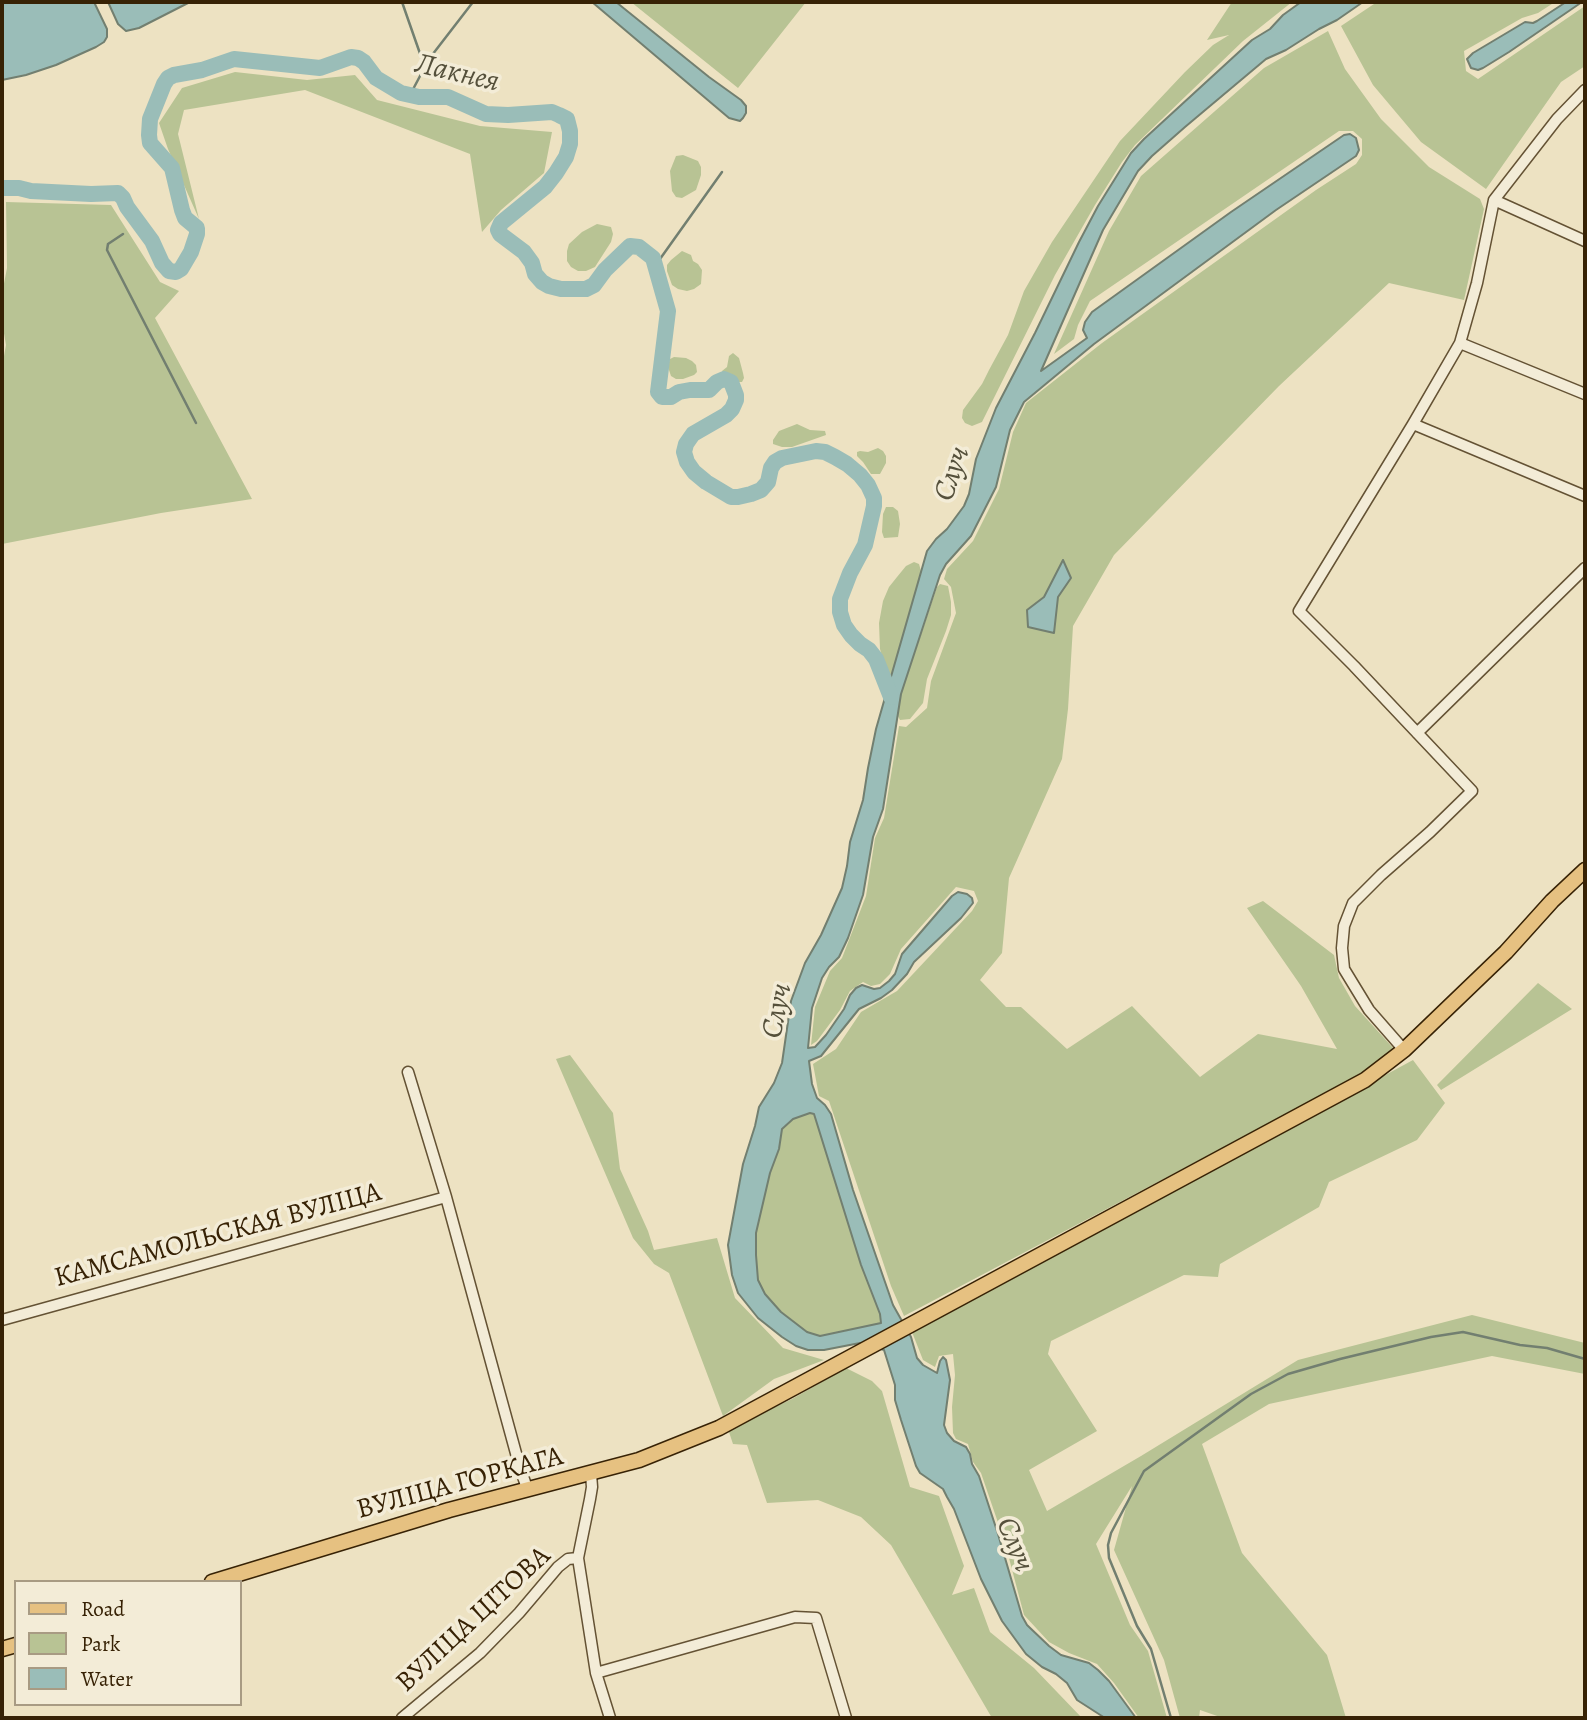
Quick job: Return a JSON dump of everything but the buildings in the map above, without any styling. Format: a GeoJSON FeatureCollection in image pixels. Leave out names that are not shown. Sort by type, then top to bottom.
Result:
{"type":"FeatureCollection","features":[{"type":"Feature","properties":{"kind":"main road","name":"ВУЛІЦА ГОРКАГА"},"geometry":{"type":"LineString","coordinates":[[219,1580],[449,1510],[639,1460],[719,1428],[1365,1080],[1404,1050],[1506,952],[1552,901],[1585,870]]}},
{"type":"Feature","properties":{"kind":"street"},"geometry":{"type":"LineString","coordinates":[[1404,1050],[1369,1010],[1345,969],[1342,948],[1344,926],[1353,903],[1472,791],[1298,611],[1460,343],[1477,282],[1494,200],[1549,128],[1585,90]]}},
{"type":"Feature","properties":{"kind":"street"},"geometry":{"type":"LineString","coordinates":[[1494,200],[1585,241]]}},
{"type":"Feature","properties":{"kind":"street"},"geometry":{"type":"LineString","coordinates":[[1460,343],[1585,394]]}},
{"type":"Feature","properties":{"kind":"street"},"geometry":{"type":"LineString","coordinates":[[1413,424],[1585,496]]}},
{"type":"Feature","properties":{"kind":"street"},"geometry":{"type":"LineString","coordinates":[[1417,733],[1585,568]]}},
{"type":"Feature","properties":{"kind":"street"},"geometry":{"type":"LineString","coordinates":[[408,1072],[446,1197],[527,1488]]}},
{"type":"Feature","properties":{"kind":"street","name":"КАМСАМОЛЬСКАЯ ВУЛІЦА"},"geometry":{"type":"LineString","coordinates":[[2,1320],[446,1197]]}},
{"type":"Feature","properties":{"kind":"street","name":"ВУЛІЦА ЦІТОВА"},"geometry":{"type":"LineString","coordinates":[[590,1474],[592,1486],[578,1558],[596,1672],[610,1718]]}},
{"type":"Feature","properties":{"kind":"street","name":"ВУЛІЦА ЦІТОВА"},"geometry":{"type":"LineString","coordinates":[[402,1718],[480,1653],[558,1567],[568,1559],[578,1558]]}},
{"type":"Feature","properties":{"kind":"street"},"geometry":{"type":"LineString","coordinates":[[596,1672],[795,1617],[816,1618],[846,1718]]}},
{"type":"Feature","properties":{"kind":"green space"},"geometry":{"type":"Polygon","coordinates":[[[631,2],[806,2],[738,88],[631,2]]]}},
{"type":"Feature","properties":{"kind":"green space"},"geometry":{"type":"Polygon","coordinates":[[[1232,2],[1292,2],[1243,41],[1135,145],[1095,205],[1055,275],[982,422],[972,426],[965,423],[962,418],[963,410],[982,384],[1008,335],[1024,291],[1052,242],[1120,141],[1185,72],[1213,45],[1229,35],[1207,40],[1232,2]]]}},
{"type":"Feature","properties":{"kind":"green space"},"geometry":{"type":"Polygon","coordinates":[[[1377,2],[1555,2],[1464,51],[1466,71],[1478,79],[1585,6],[1585,66],[1561,82],[1486,189],[1421,142],[1373,85],[1341,26],[1377,2]]]}},
{"type":"Feature","properties":{"kind":"green space"},"geometry":{"type":"Polygon","coordinates":[[[1328,31],[1345,69],[1381,119],[1429,167],[1480,199],[1484,209],[1464,300],[1389,283],[1279,386],[1114,555],[1073,626],[1062,759],[1009,878],[1002,953],[980,980],[1006,1007],[1021,1007],[1067,1049],[1132,1006],[1200,1077],[1258,1034],[1337,1049],[1301,986],[1247,908],[1263,901],[1334,955],[1339,978],[1355,1006],[1394,1049],[1364,1073],[904,1316],[891,1286],[829,1101],[819,1096],[813,1064],[836,1049],[861,1012],[897,991],[972,911],[978,901],[974,891],[956,887],[901,949],[890,974],[880,984],[871,986],[863,982],[850,991],[840,1010],[811,1045],[815,1007],[830,971],[842,958],[866,896],[875,838],[884,818],[899,726],[906,727],[927,708],[931,681],[956,613],[951,587],[944,579],[947,569],[973,541],[999,489],[1013,432],[1026,403],[1102,343],[1356,164],[1362,155],[1362,139],[1353,131],[1339,131],[1090,301],[1074,339],[1054,354],[1109,231],[1141,176],[1264,68],[1328,31]]]}},
{"type":"Feature","properties":{"kind":"green space"},"geometry":{"type":"Polygon","coordinates":[[[235,72],[307,80],[355,75],[377,100],[480,126],[552,132],[544,173],[501,210],[482,232],[470,154],[305,90],[184,110],[178,134],[199,219],[159,123],[182,88],[235,72]]]}},
{"type":"Feature","properties":{"kind":"green space"},"geometry":{"type":"Polygon","coordinates":[[[683,155],[698,161],[701,175],[696,190],[682,198],[676,197],[672,191],[670,171],[676,156],[683,155]]]}},
{"type":"Feature","properties":{"kind":"green space"},"geometry":{"type":"Polygon","coordinates":[[[6,202],[111,205],[160,282],[179,291],[155,318],[252,499],[161,513],[2,544],[2,367],[6,345],[2,322],[2,294],[7,268],[6,202]]]}},
{"type":"Feature","properties":{"kind":"green space"},"geometry":{"type":"Polygon","coordinates":[[[597,224],[611,227],[611,242],[595,267],[578,271],[567,261],[569,244],[582,232],[597,224]]]}},
{"type":"Feature","properties":{"kind":"green space"},"geometry":{"type":"Polygon","coordinates":[[[682,251],[691,255],[702,270],[701,284],[687,291],[672,285],[667,271],[667,265],[682,251]]]}},
{"type":"Feature","properties":{"kind":"green space"},"geometry":{"type":"Polygon","coordinates":[[[733,353],[739,358],[744,378],[742,382],[736,382],[722,371],[727,367],[729,356],[733,353]]]}},
{"type":"Feature","properties":{"kind":"green space"},"geometry":{"type":"Polygon","coordinates":[[[674,357],[692,361],[697,372],[683,379],[671,376],[668,365],[674,357]]]}},
{"type":"Feature","properties":{"kind":"green space"},"geometry":{"type":"Polygon","coordinates":[[[797,424],[810,430],[825,431],[826,435],[792,447],[773,444],[779,431],[797,424]]]}},
{"type":"Feature","properties":{"kind":"green space"},"geometry":{"type":"Polygon","coordinates":[[[878,448],[886,456],[886,463],[880,474],[871,474],[857,456],[857,452],[878,448]]]}},
{"type":"Feature","properties":{"kind":"green space"},"geometry":{"type":"Polygon","coordinates":[[[886,507],[893,507],[898,511],[898,537],[884,538],[883,514],[886,507]]]}},
{"type":"Feature","properties":{"kind":"green space"},"geometry":{"type":"Polygon","coordinates":[[[914,562],[919,564],[921,571],[891,676],[886,670],[880,649],[879,623],[883,601],[889,587],[906,566],[914,562]]]}},
{"type":"Feature","properties":{"kind":"green space"},"geometry":{"type":"Polygon","coordinates":[[[940,584],[948,586],[951,615],[927,679],[923,703],[910,719],[900,720],[898,716],[901,694],[940,584]]]}},
{"type":"Feature","properties":{"kind":"green space"},"geometry":{"type":"Polygon","coordinates":[[[1538,983],[1572,1009],[1441,1090],[1437,1085],[1538,983]]]}},
{"type":"Feature","properties":{"kind":"green space"},"geometry":{"type":"Polygon","coordinates":[[[570,1055],[613,1113],[620,1169],[654,1250],[717,1238],[735,1298],[783,1348],[824,1360],[774,1379],[723,1416],[669,1273],[654,1264],[633,1238],[556,1059],[570,1055]]]}},
{"type":"Feature","properties":{"kind":"green space"},"geometry":{"type":"Polygon","coordinates":[[[1413,1060],[1445,1103],[1417,1140],[1329,1182],[1319,1207],[1220,1264],[1218,1277],[1184,1275],[1051,1341],[1048,1354],[1097,1431],[1029,1470],[1047,1511],[1298,1360],[1472,1315],[1585,1343],[1585,1374],[1492,1356],[1269,1404],[1202,1444],[1242,1553],[1327,1655],[1346,1718],[1223,1718],[1200,1710],[1199,1718],[1180,1718],[1164,1660],[1114,1550],[1132,1486],[1096,1544],[1130,1625],[1148,1651],[1167,1718],[1139,1718],[1097,1664],[1049,1642],[1024,1615],[1005,1543],[981,1473],[973,1462],[968,1444],[956,1439],[953,1433],[953,1354],[939,1356],[935,1367],[923,1360],[912,1332],[1413,1060]]]}},
{"type":"Feature","properties":{"kind":"green space"},"geometry":{"type":"Polygon","coordinates":[[[814,1114],[881,1324],[820,1336],[807,1332],[781,1312],[765,1294],[758,1280],[756,1255],[756,1233],[770,1173],[779,1149],[782,1128],[793,1119],[814,1114]]]}},
{"type":"Feature","properties":{"kind":"green space"},"geometry":{"type":"Polygon","coordinates":[[[846,1368],[872,1381],[882,1391],[910,1487],[939,1496],[964,1566],[952,1595],[974,1588],[990,1632],[1034,1668],[1082,1718],[992,1718],[891,1545],[861,1517],[818,1500],[767,1503],[747,1445],[733,1444],[728,1429],[792,1399],[846,1368]]]}},
{"type":"Feature","properties":{"kind":"water"},"geometry":{"type":"Polygon","coordinates":[[[2,2],[94,2],[107,29],[107,37],[96,47],[56,65],[2,80],[2,2]]]}},
{"type":"Feature","properties":{"kind":"water"},"geometry":{"type":"Polygon","coordinates":[[[108,2],[190,2],[139,28],[126,31],[118,24],[108,2]]]}},
{"type":"Feature","properties":{"kind":"water"},"geometry":{"type":"Polygon","coordinates":[[[592,2],[616,2],[741,100],[746,106],[743,118],[740,121],[729,118],[592,2]]]}},
{"type":"Feature","properties":{"kind":"water"},"geometry":{"type":"Polygon","coordinates":[[[1301,2],[1363,2],[1286,50],[1266,59],[1185,127],[1138,171],[1103,230],[1041,371],[1087,338],[1083,330],[1092,312],[1231,212],[1344,135],[1350,134],[1356,138],[1359,150],[1356,156],[1276,210],[1094,344],[1024,402],[1010,430],[996,487],[971,536],[946,564],[940,575],[901,694],[883,809],[873,837],[863,895],[848,938],[839,957],[822,978],[812,1008],[808,1048],[815,1047],[826,1035],[856,988],[862,985],[880,988],[889,981],[895,974],[902,954],[952,896],[958,892],[972,898],[973,903],[961,918],[914,962],[892,990],[859,1009],[821,1056],[809,1061],[812,1084],[817,1098],[831,1114],[853,1190],[893,1305],[911,1337],[917,1358],[937,1373],[940,1361],[943,1357],[946,1360],[950,1380],[944,1425],[954,1441],[966,1447],[979,1476],[1022,1616],[1027,1625],[1061,1655],[1089,1663],[1098,1670],[1136,1718],[1105,1718],[1077,1700],[1067,1683],[1026,1654],[1002,1621],[943,1489],[920,1473],[916,1466],[895,1400],[895,1385],[884,1350],[860,1343],[824,1350],[808,1350],[782,1337],[758,1318],[738,1293],[732,1275],[728,1245],[743,1164],[759,1107],[774,1083],[782,1063],[791,1001],[805,963],[842,888],[850,842],[863,800],[876,729],[927,551],[964,506],[976,459],[996,408],[1098,206],[1131,153],[1252,40],[1270,29],[1301,2]],[[814,1114],[793,1119],[782,1129],[756,1233],[756,1255],[758,1280],[765,1294],[781,1312],[807,1332],[820,1336],[881,1323],[814,1114]]]}},
{"type":"Feature","properties":{"kind":"water"},"geometry":{"type":"Polygon","coordinates":[[[1566,2],[1582,2],[1483,68],[1471,68],[1467,59],[1473,53],[1525,22],[1537,21],[1566,2]]]}},
{"type":"Feature","properties":{"kind":"water"},"geometry":{"type":"Polygon","coordinates":[[[1063,560],[1071,578],[1058,597],[1054,633],[1028,627],[1027,610],[1044,597],[1063,560]]]}},
{"type":"Feature","properties":{"kind":"waterway"},"geometry":{"type":"LineString","coordinates":[[402,2],[424,65]]}},
{"type":"Feature","properties":{"kind":"waterway"},"geometry":{"type":"LineString","coordinates":[[410,95],[429,59],[473,2]]}},
{"type":"Feature","properties":{"kind":"waterway","name":"Лакнея"},"geometry":{"type":"LineString","coordinates":[[2,188],[91,194],[118,193],[152,241],[162,263],[169,271],[176,272],[181,269],[191,252],[197,228],[185,218],[172,168],[150,143],[149,135],[150,119],[164,84],[174,75],[202,70],[234,59],[320,68],[351,57],[364,62],[376,78],[401,93],[419,97],[448,97],[486,114],[552,112],[567,119],[570,144],[566,157],[545,187],[501,223],[498,230],[500,234],[524,252],[542,282],[561,289],[586,289],[594,285],[630,246],[639,247],[653,258],[668,311],[658,392],[662,397],[671,397],[679,392],[709,390],[724,379],[731,382],[736,395],[732,409],[726,415],[693,434],[686,444],[684,452],[687,462],[706,482],[731,497],[751,494],[761,490],[768,482],[775,462],[816,451],[835,457],[860,475],[874,498],[874,506],[865,545],[840,599],[840,612],[851,635],[876,659],[891,697]]}},
{"type":"Feature","properties":{"kind":"waterway"},"geometry":{"type":"LineString","coordinates":[[655,266],[722,172]]}},
{"type":"Feature","properties":{"kind":"waterway"},"geometry":{"type":"LineString","coordinates":[[123,234],[108,244],[107,250],[196,423]]}},
{"type":"Feature","properties":{"kind":"waterway"},"geometry":{"type":"LineString","coordinates":[[1171,1718],[1151,1649],[1137,1626],[1109,1558],[1111,1533],[1144,1471],[1251,1394],[1288,1374],[1340,1359],[1463,1332],[1520,1345],[1547,1348],[1585,1359]]}},
{"type":"Feature","properties":{"kind":"water label","name":"Случ"},"geometry":{"type":"Point","coordinates":[953,474]}},
{"type":"Feature","properties":{"kind":"water label","name":"Случ"},"geometry":{"type":"Point","coordinates":[778,1011]}},
{"type":"Feature","properties":{"kind":"water label","name":"Случ"},"geometry":{"type":"Point","coordinates":[1014,1545]}}]}
